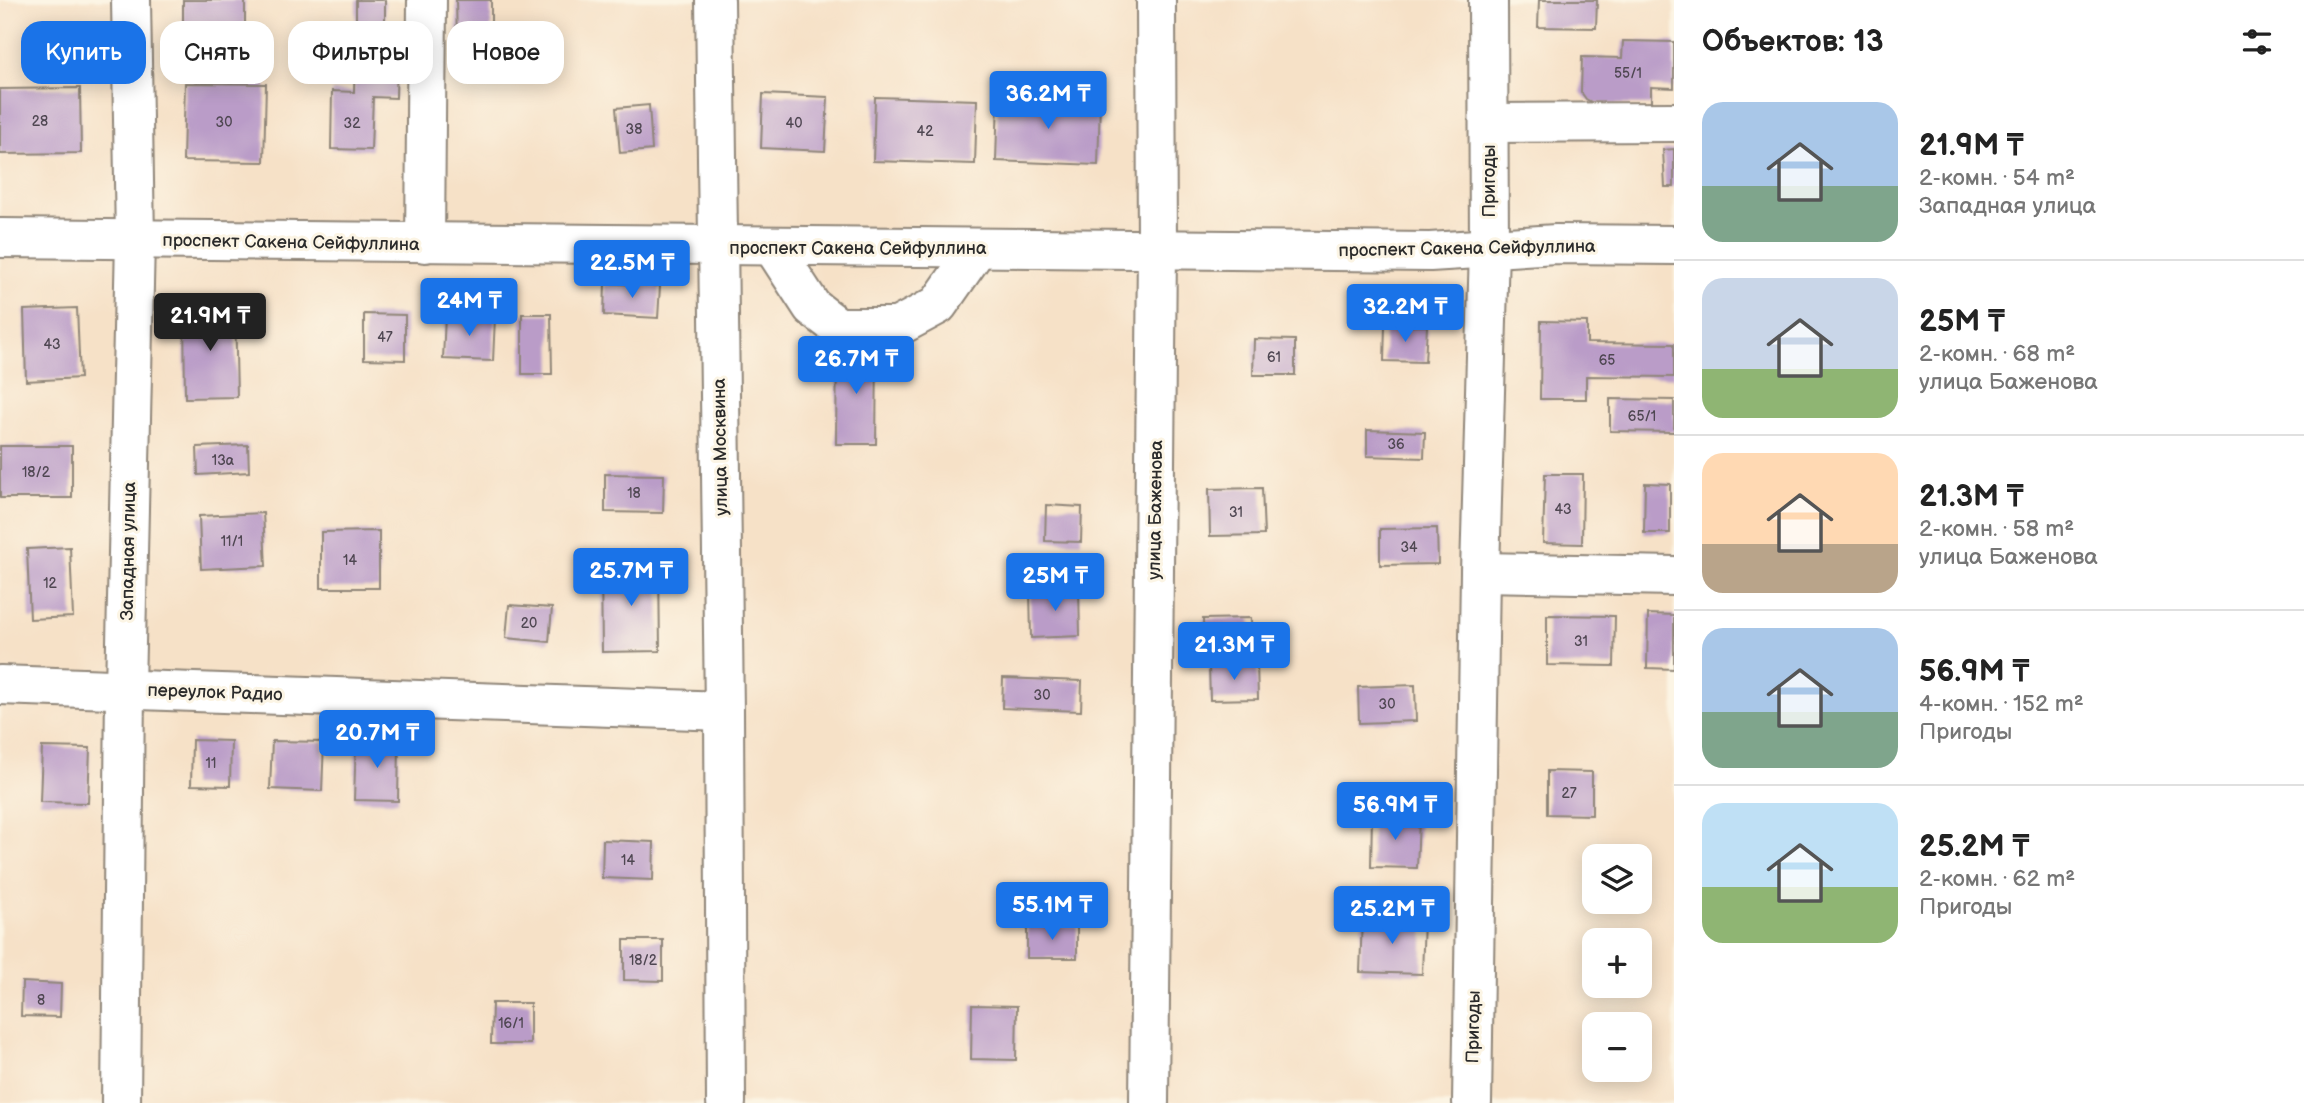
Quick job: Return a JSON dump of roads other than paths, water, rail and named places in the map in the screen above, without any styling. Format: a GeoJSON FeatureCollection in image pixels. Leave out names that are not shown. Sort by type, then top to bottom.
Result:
{"type":"FeatureCollection","features":[{"type":"Feature","properties":{"kind":"street","name":"Западная улица"},"geometry":{"type":"LineString","coordinates":[[121,1103],[125,688],[135,240],[131,0]]}},
{"type":"Feature","properties":{"kind":"street"},"geometry":{"type":"LineString","coordinates":[[425,243],[427,0]]}},
{"type":"Feature","properties":{"kind":"street","name":"улица Москвина"},"geometry":{"type":"LineString","coordinates":[[715,0],[726,1103]]}},
{"type":"Feature","properties":{"kind":"street","name":"улица Баженова"},"geometry":{"type":"LineString","coordinates":[[1149,1103],[1157,250],[1156,0]]}},
{"type":"Feature","properties":{"kind":"street","name":"Пригоды"},"geometry":{"type":"LineString","coordinates":[[1472,1103],[1480,572],[1489,248],[1488,0]]}},
{"type":"Feature","properties":{"kind":"street"},"geometry":{"type":"LineString","coordinates":[[1489,122],[1674,122]]}},
{"type":"Feature","properties":{"kind":"street","name":"проспект Сакена Сейфуллина"},"geometry":{"type":"LineString","coordinates":[[0,239],[1430,252],[1556,244],[1674,245]]}},
{"type":"Feature","properties":{"kind":"street"},"geometry":{"type":"LineString","coordinates":[[773,247],[812,307],[838,327],[897,327],[938,305],[977,249]]}},
{"type":"Feature","properties":{"kind":"street"},"geometry":{"type":"LineString","coordinates":[[1480,572],[1674,576]]}},
{"type":"Feature","properties":{"kind":"street","name":"переулок Радио"},"geometry":{"type":"LineString","coordinates":[[0,685],[724,711]]}}]}
